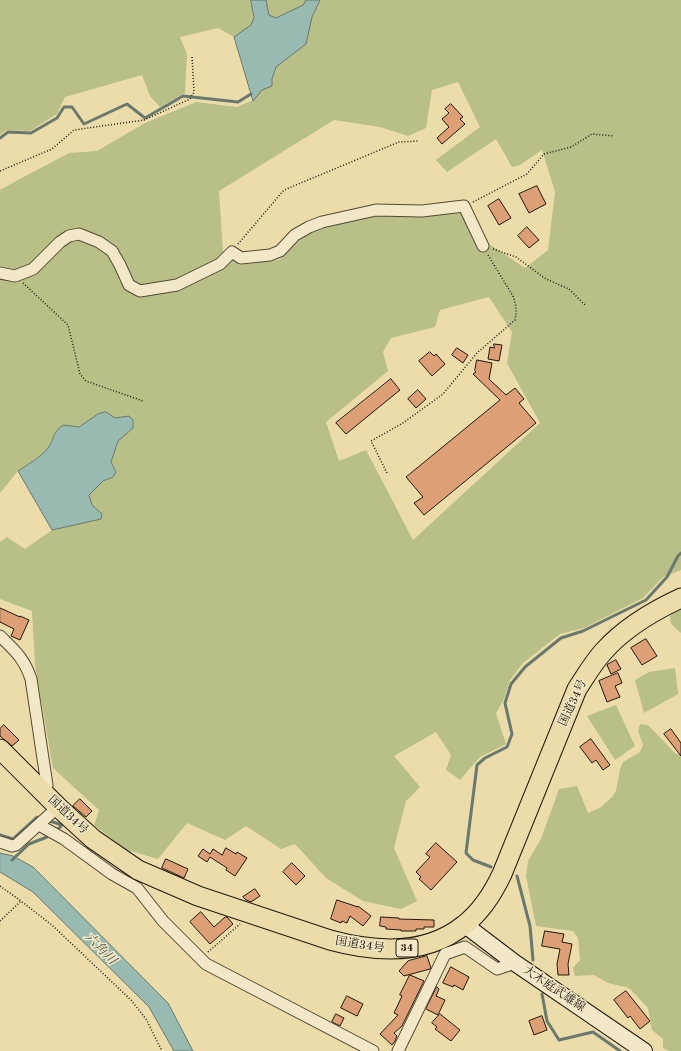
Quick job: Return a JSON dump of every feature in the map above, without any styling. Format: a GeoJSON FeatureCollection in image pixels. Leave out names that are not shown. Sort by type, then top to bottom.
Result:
{"type":"FeatureCollection","features":[{"type":"Feature","properties":{"kind":"highway","name":"国道34号"},"geometry":{"type":"LineString","coordinates":[[0,749],[58,808],[93,839],[138,870],[198,896],[330,940],[372,949],[392,950],[415,947],[435,942],[449,936],[465,925],[476,914],[494,889],[502,874],[577,689],[590,668],[603,651],[617,638],[651,614],[681,598]]}},
{"type":"Feature","properties":{"kind":"main road","name":"大木庭武雄線"},"geometry":{"type":"LineString","coordinates":[[465,925],[515,963],[644,1051]]}},
{"type":"Feature","properties":{"kind":"street"},"geometry":{"type":"LineString","coordinates":[[0,272],[15,276],[33,269],[60,242],[68,236],[79,234],[99,242],[112,251],[129,285],[140,291],[177,284],[220,264],[232,252],[241,258],[270,255],[280,251],[295,235],[309,227],[322,222],[376,210],[422,211],[464,206],[483,246]]}},
{"type":"Feature","properties":{"kind":"street"},"geometry":{"type":"LineString","coordinates":[[0,636],[20,657],[27,668],[31,679],[47,785],[45,794]]}},
{"type":"Feature","properties":{"kind":"street"},"geometry":{"type":"LineString","coordinates":[[0,842],[12,846],[49,830],[58,808]]}},
{"type":"Feature","properties":{"kind":"street"},"geometry":{"type":"LineString","coordinates":[[49,830],[112,874],[137,888],[163,921],[206,964],[373,1051]]}},
{"type":"Feature","properties":{"kind":"street"},"geometry":{"type":"LineString","coordinates":[[398,1051],[445,954],[465,947],[497,969],[515,963]]}},
{"type":"Feature","properties":{"kind":"path"},"geometry":{"type":"LineString","coordinates":[[0,170],[52,149],[74,130],[144,120],[190,99],[194,92],[192,56]]}},
{"type":"Feature","properties":{"kind":"path"},"geometry":{"type":"LineString","coordinates":[[464,206],[527,174],[544,154],[571,146],[592,134],[614,136]]}},
{"type":"Feature","properties":{"kind":"path"},"geometry":{"type":"LineString","coordinates":[[232,252],[284,190],[399,142],[419,141]]}},
{"type":"Feature","properties":{"kind":"path"},"geometry":{"type":"LineString","coordinates":[[483,246],[516,256],[546,280],[569,288],[585,305]]}},
{"type":"Feature","properties":{"kind":"path"},"geometry":{"type":"LineString","coordinates":[[386,473],[371,442],[403,423],[443,394],[477,353],[515,320],[516,303],[513,296],[483,246]]}},
{"type":"Feature","properties":{"kind":"path"},"geometry":{"type":"LineString","coordinates":[[15,276],[68,325],[80,374],[86,381],[143,401]]}},
{"type":"Feature","properties":{"kind":"path"},"geometry":{"type":"LineString","coordinates":[[0,886],[53,926],[131,1000],[146,1019],[162,1051]]}},
{"type":"Feature","properties":{"kind":"path"},"geometry":{"type":"LineString","coordinates":[[0,922],[21,901]]}},
{"type":"Feature","properties":{"kind":"path"},"geometry":{"type":"LineString","coordinates":[[200,958],[243,921],[246,912]]}},
{"type":"Feature","properties":{"kind":"green space"},"geometry":{"type":"Polygon","coordinates":[[[0,0],[681,0],[681,570],[663,577],[643,598],[584,628],[560,634],[523,663],[510,680],[504,699],[496,713],[506,744],[480,757],[460,780],[446,770],[451,755],[436,732],[394,756],[420,787],[406,801],[394,848],[417,901],[401,909],[363,901],[326,878],[295,844],[281,849],[246,826],[225,840],[187,823],[158,859],[127,850],[94,825],[99,810],[53,768],[35,665],[32,611],[0,599],[0,542],[7,537],[25,549],[52,530],[100,519],[102,514],[92,505],[89,495],[103,481],[113,477],[116,471],[111,462],[118,441],[133,428],[129,416],[115,418],[98,414],[79,427],[63,425],[56,430],[49,447],[41,455],[18,471],[0,493],[0,190],[69,153],[97,151],[145,123],[196,102],[237,107],[253,100],[234,37],[218,28],[180,37],[187,54],[185,93],[160,107],[150,96],[142,75],[65,97],[57,114],[30,131],[6,130],[0,135],[0,0]],[[458,82],[432,90],[426,128],[408,136],[380,127],[334,120],[219,191],[223,252],[239,265],[279,260],[309,231],[374,215],[471,211],[485,241],[525,268],[548,250],[555,192],[542,150],[520,165],[512,167],[496,139],[447,172],[436,160],[480,127],[458,82]],[[489,297],[440,310],[435,327],[391,338],[383,352],[388,371],[326,422],[339,461],[366,450],[413,540],[540,423],[507,363],[512,332],[489,297]]]}},
{"type":"Feature","properties":{"kind":"green space"},"geometry":{"type":"Polygon","coordinates":[[[681,609],[681,633],[671,624],[670,616],[675,611],[681,609]]]}},
{"type":"Feature","properties":{"kind":"green space"},"geometry":{"type":"Polygon","coordinates":[[[675,668],[678,694],[644,713],[635,680],[649,672],[675,668]]]}},
{"type":"Feature","properties":{"kind":"green space"},"geometry":{"type":"Polygon","coordinates":[[[616,705],[635,746],[615,760],[587,716],[616,705]]]}},
{"type":"Feature","properties":{"kind":"green space"},"geometry":{"type":"Polygon","coordinates":[[[640,724],[648,725],[676,754],[681,754],[681,1051],[669,1051],[663,1048],[663,1039],[652,1030],[648,1008],[629,988],[608,983],[594,975],[575,976],[573,968],[580,960],[578,938],[573,931],[536,926],[526,876],[528,861],[541,839],[559,789],[577,786],[588,813],[601,807],[616,791],[620,769],[623,762],[640,752],[643,745],[638,731],[640,724]]]}},
{"type":"Feature","properties":{"kind":"water"},"geometry":{"type":"Polygon","coordinates":[[[251,0],[266,0],[269,15],[276,18],[303,5],[306,0],[320,0],[312,17],[306,44],[276,67],[272,79],[272,86],[262,90],[253,101],[234,37],[251,25],[254,18],[251,0]]]}},
{"type":"Feature","properties":{"kind":"water"},"geometry":{"type":"Polygon","coordinates":[[[106,412],[115,418],[129,416],[133,420],[133,428],[118,441],[111,462],[116,472],[113,477],[103,481],[89,495],[92,505],[102,514],[101,519],[52,530],[18,471],[45,452],[55,433],[63,425],[79,427],[98,414],[106,412]]]}},
{"type":"Feature","properties":{"kind":"water","name":"六角川"},"geometry":{"type":"Polygon","coordinates":[[[0,853],[13,856],[33,867],[168,1003],[193,1051],[174,1051],[149,1007],[33,892],[0,872],[0,853]]]}},
{"type":"Feature","properties":{"kind":"building"},"geometry":{"type":"Polygon","coordinates":[[[451,104],[463,117],[460,119],[465,124],[442,144],[437,138],[449,127],[442,119],[449,113],[445,109],[451,104]]]}},
{"type":"Feature","properties":{"kind":"building"},"geometry":{"type":"Polygon","coordinates":[[[537,186],[546,204],[529,213],[519,194],[537,186]]]}},
{"type":"Feature","properties":{"kind":"building"},"geometry":{"type":"Polygon","coordinates":[[[499,199],[511,218],[499,225],[488,206],[499,199]]]}},
{"type":"Feature","properties":{"kind":"building"},"geometry":{"type":"Polygon","coordinates":[[[527,227],[539,240],[529,248],[518,236],[527,227]]]}},
{"type":"Feature","properties":{"kind":"building"},"geometry":{"type":"Polygon","coordinates":[[[494,344],[502,345],[499,361],[488,359],[490,347],[494,348],[494,344]]]}},
{"type":"Feature","properties":{"kind":"building"},"geometry":{"type":"Polygon","coordinates":[[[457,348],[468,355],[463,363],[452,355],[457,348]]]}},
{"type":"Feature","properties":{"kind":"building"},"geometry":{"type":"Polygon","coordinates":[[[430,352],[434,356],[436,354],[445,364],[432,376],[419,361],[430,352]]]}},
{"type":"Feature","properties":{"kind":"building"},"geometry":{"type":"Polygon","coordinates":[[[477,360],[492,363],[489,379],[506,395],[515,388],[524,399],[519,403],[536,423],[424,515],[414,503],[423,497],[406,477],[500,400],[473,374],[476,372],[477,360]]]}},
{"type":"Feature","properties":{"kind":"building"},"geometry":{"type":"Polygon","coordinates":[[[391,379],[400,390],[346,434],[336,423],[391,379]]]}},
{"type":"Feature","properties":{"kind":"building"},"geometry":{"type":"Polygon","coordinates":[[[418,390],[426,399],[416,408],[408,399],[418,390]]]}},
{"type":"Feature","properties":{"kind":"building"},"geometry":{"type":"Polygon","coordinates":[[[0,608],[29,620],[20,640],[11,636],[14,629],[0,622],[0,608]]]}},
{"type":"Feature","properties":{"kind":"building"},"geometry":{"type":"Polygon","coordinates":[[[646,639],[657,656],[642,665],[631,648],[646,639]]]}},
{"type":"Feature","properties":{"kind":"building"},"geometry":{"type":"Polygon","coordinates":[[[616,660],[621,669],[611,674],[607,665],[616,660]]]}},
{"type":"Feature","properties":{"kind":"building"},"geometry":{"type":"Polygon","coordinates":[[[618,673],[622,683],[615,686],[620,697],[607,702],[599,681],[618,673]]]}},
{"type":"Feature","properties":{"kind":"building"},"geometry":{"type":"Polygon","coordinates":[[[4,725],[19,740],[12,746],[0,736],[0,729],[4,725]]]}},
{"type":"Feature","properties":{"kind":"building"},"geometry":{"type":"Polygon","coordinates":[[[671,729],[681,743],[681,756],[664,734],[671,729]]]}},
{"type":"Feature","properties":{"kind":"building"},"geometry":{"type":"Polygon","coordinates":[[[591,739],[610,765],[603,770],[596,760],[592,763],[580,747],[591,739]]]}},
{"type":"Feature","properties":{"kind":"building"},"geometry":{"type":"Polygon","coordinates":[[[80,799],[92,811],[86,817],[73,806],[80,799]]]}},
{"type":"Feature","properties":{"kind":"building"},"geometry":{"type":"Polygon","coordinates":[[[436,843],[457,862],[431,890],[419,879],[421,877],[416,872],[430,857],[426,854],[436,843]]]}},
{"type":"Feature","properties":{"kind":"building"},"geometry":{"type":"Polygon","coordinates":[[[226,848],[247,858],[235,876],[226,870],[227,868],[210,857],[207,862],[198,856],[203,849],[210,854],[213,849],[222,855],[226,848]]]}},
{"type":"Feature","properties":{"kind":"building"},"geometry":{"type":"Polygon","coordinates":[[[166,859],[188,869],[184,878],[162,868],[166,859]]]}},
{"type":"Feature","properties":{"kind":"building"},"geometry":{"type":"Polygon","coordinates":[[[292,863],[305,876],[296,885],[283,872],[292,863]]]}},
{"type":"Feature","properties":{"kind":"building"},"geometry":{"type":"Polygon","coordinates":[[[255,889],[260,896],[251,902],[243,897],[255,889]]]}},
{"type":"Feature","properties":{"kind":"building"},"geometry":{"type":"Polygon","coordinates":[[[337,900],[358,906],[371,916],[363,926],[350,916],[347,923],[342,921],[341,923],[331,919],[337,900]]]}},
{"type":"Feature","properties":{"kind":"building"},"geometry":{"type":"Polygon","coordinates":[[[201,912],[214,927],[225,917],[227,917],[233,924],[210,944],[190,922],[201,912]]]}},
{"type":"Feature","properties":{"kind":"building"},"geometry":{"type":"Polygon","coordinates":[[[381,917],[434,920],[434,927],[424,927],[424,929],[416,929],[416,931],[386,929],[386,927],[380,926],[381,917]]]}},
{"type":"Feature","properties":{"kind":"building"},"geometry":{"type":"Polygon","coordinates":[[[545,931],[564,934],[562,942],[572,944],[568,964],[569,975],[558,975],[557,964],[560,949],[542,946],[545,931]]]}},
{"type":"Feature","properties":{"kind":"building"},"geometry":{"type":"Polygon","coordinates":[[[427,956],[430,969],[404,976],[399,971],[408,961],[427,956]]]}},
{"type":"Feature","properties":{"kind":"building"},"geometry":{"type":"Polygon","coordinates":[[[451,967],[469,977],[463,990],[454,985],[453,987],[443,983],[451,967]]]}},
{"type":"Feature","properties":{"kind":"building"},"geometry":{"type":"Polygon","coordinates":[[[410,975],[424,981],[402,1026],[394,1033],[397,1036],[392,1045],[380,1034],[398,1015],[394,1013],[402,996],[400,995],[410,975]]]}},
{"type":"Feature","properties":{"kind":"building"},"geometry":{"type":"Polygon","coordinates":[[[437,987],[439,989],[436,996],[445,1000],[438,1015],[426,1009],[437,987]]]}},
{"type":"Feature","properties":{"kind":"building"},"geometry":{"type":"Polygon","coordinates":[[[626,991],[650,1021],[640,1029],[630,1016],[628,1018],[614,1000],[626,991]]]}},
{"type":"Feature","properties":{"kind":"building"},"geometry":{"type":"Polygon","coordinates":[[[347,996],[363,1004],[357,1016],[341,1008],[347,996]]]}},
{"type":"Feature","properties":{"kind":"building"},"geometry":{"type":"Polygon","coordinates":[[[336,1014],[344,1018],[340,1026],[332,1022],[336,1014]]]}},
{"type":"Feature","properties":{"kind":"building"},"geometry":{"type":"Polygon","coordinates":[[[440,1014],[460,1030],[451,1041],[435,1029],[437,1027],[432,1023],[440,1014]]]}},
{"type":"Feature","properties":{"kind":"building"},"geometry":{"type":"Polygon","coordinates":[[[542,1016],[547,1030],[534,1035],[529,1021],[542,1016]]]}},
{"type":"Feature","properties":{"kind":"waterway"},"geometry":{"type":"LineString","coordinates":[[0,138],[8,132],[31,133],[57,118],[64,107],[72,107],[84,124],[127,104],[145,118],[183,96],[238,102],[251,94]]}},
{"type":"Feature","properties":{"kind":"waterway"},"geometry":{"type":"LineString","coordinates":[[491,867],[473,860],[466,853],[477,765],[485,758],[507,747],[512,734],[505,703],[511,684],[525,667],[561,638],[583,631],[646,600],[667,577],[681,553]]}},
{"type":"Feature","properties":{"kind":"waterway"},"geometry":{"type":"LineString","coordinates":[[0,835],[13,839],[37,817]]}},
{"type":"Feature","properties":{"kind":"waterway"},"geometry":{"type":"LineString","coordinates":[[50,821],[62,825],[55,832]]}},
{"type":"Feature","properties":{"kind":"waterway"},"geometry":{"type":"LineString","coordinates":[[12,860],[29,844],[50,835]]}},
{"type":"Feature","properties":{"kind":"waterway"},"geometry":{"type":"LineString","coordinates":[[517,876],[530,926],[533,960]]}},
{"type":"Feature","properties":{"kind":"waterway"},"geometry":{"type":"LineString","coordinates":[[542,994],[547,1021],[559,1040],[593,1032],[620,1051]]}}]}
